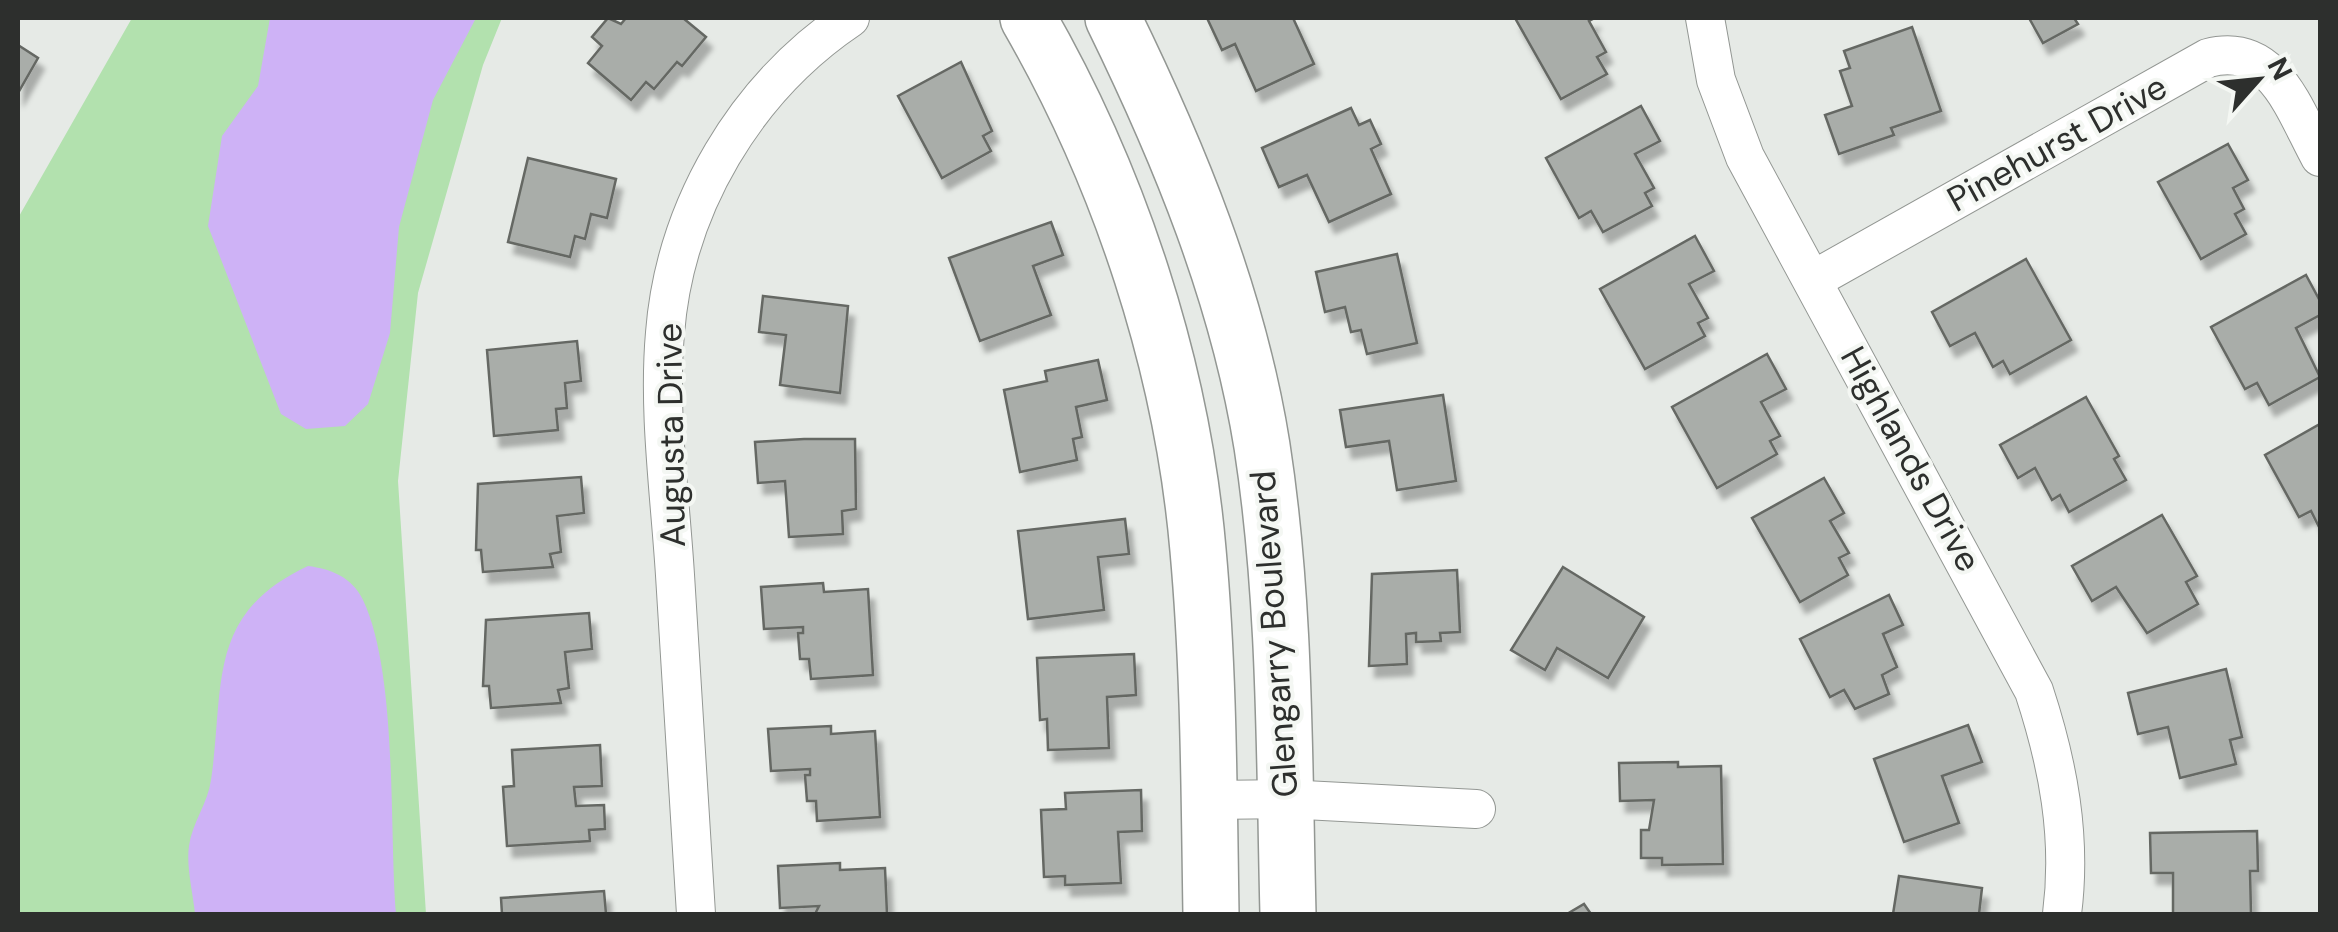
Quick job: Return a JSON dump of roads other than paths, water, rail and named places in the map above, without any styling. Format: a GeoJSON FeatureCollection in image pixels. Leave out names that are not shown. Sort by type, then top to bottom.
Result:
{"type":"FeatureCollection","features":[{"type":"Feature","properties":{"kind":"street","name":"Augusta Drive"},"geometry":{"type":"LineString","coordinates":[[696,914],[663,386],[673,279],[688,227],[736,131],[797,59],[850,18]]}},
{"type":"Feature","properties":{"kind":"street","name":"Glengarry Boulevard"},"geometry":{"type":"LineString","coordinates":[[1028,18],[1092,147],[1135,257],[1168,370],[1198,548],[1211,914]]}},
{"type":"Feature","properties":{"kind":"street","name":"Glengarry Boulevard"},"geometry":{"type":"LineString","coordinates":[[1113,18],[1161,115],[1201,218],[1243,356],[1262,443],[1276,554],[1288,914]]}},
{"type":"Feature","properties":{"kind":"street","name":"Highlands Drive"},"geometry":{"type":"LineString","coordinates":[[1705,18],[1716,80],[1729,119],[2034,691],[2060,785],[2064,826],[2062,914]]}},
{"type":"Feature","properties":{"kind":"street","name":"Pinehurst Drive"},"geometry":{"type":"LineString","coordinates":[[1813,280],[2208,58],[2227,54],[2255,59],[2271,70],[2320,157]]}},
{"type":"Feature","properties":{"kind":"street"},"geometry":{"type":"LineString","coordinates":[[1168,370],[1243,356]]}},
{"type":"Feature","properties":{"kind":"street"},"geometry":{"type":"LineString","coordinates":[[1209,800],[1286,799],[1476,809]]}}]}
